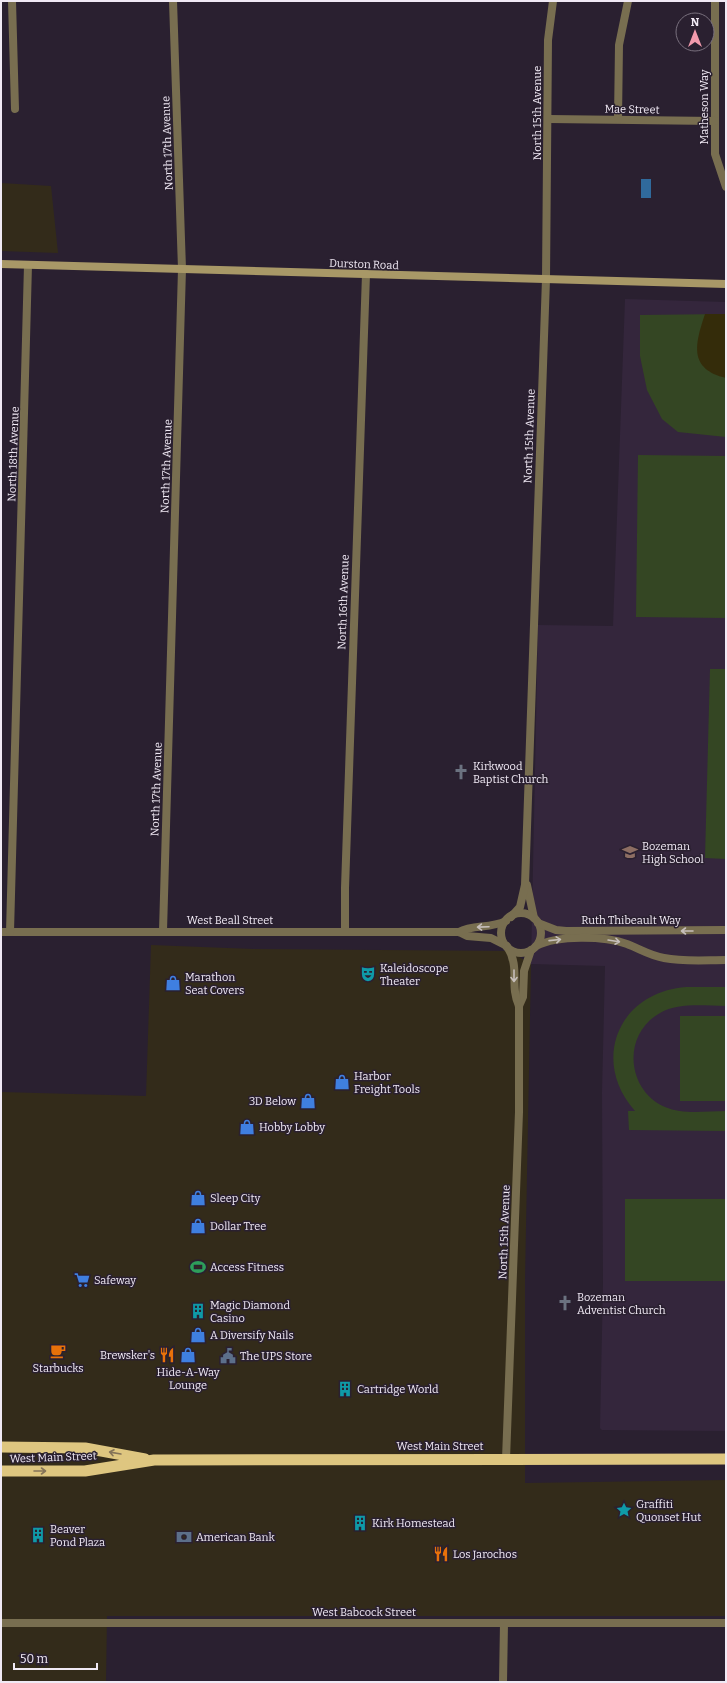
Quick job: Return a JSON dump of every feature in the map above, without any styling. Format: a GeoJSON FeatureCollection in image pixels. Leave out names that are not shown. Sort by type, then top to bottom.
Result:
{"type":"FeatureCollection","features":[{"type":"Feature","properties":{"kind":"highway","name":"West Main Street"},"geometry":{"type":"LineString","coordinates":[[1,1448],[85,1448],[154,1460]]}},
{"type":"Feature","properties":{"kind":"highway","name":"West Main Street"},"geometry":{"type":"LineString","coordinates":[[1,1471],[85,1471],[154,1460],[726,1459]]}},
{"type":"Feature","properties":{"kind":"main road","name":"Durston Road"},"geometry":{"type":"LineString","coordinates":[[1,264],[726,284]]}},
{"type":"Feature","properties":{"kind":"street"},"geometry":{"type":"LineString","coordinates":[[12,1],[15,109]]}},
{"type":"Feature","properties":{"kind":"street","name":"North 17th Avenue"},"geometry":{"type":"LineString","coordinates":[[162,931],[182,269],[173,1]]}},
{"type":"Feature","properties":{"kind":"street","name":"North 15th Avenue"},"geometry":{"type":"LineString","coordinates":[[508,919],[520,907],[526,873],[546,279],[549,119],[548,40],[553,1]]}},
{"type":"Feature","properties":{"kind":"street"},"geometry":{"type":"LineString","coordinates":[[618,119],[619,45],[628,1]]}},
{"type":"Feature","properties":{"kind":"street","name":"Matheson Way"},"geometry":{"type":"LineString","coordinates":[[716,1],[715,154],[726,187]]}},
{"type":"Feature","properties":{"kind":"street","name":"Mae Street"},"geometry":{"type":"LineString","coordinates":[[549,119],[715,121]]}},
{"type":"Feature","properties":{"kind":"street","name":"North 18th Avenue"},"geometry":{"type":"LineString","coordinates":[[5,932],[28,265]]}},
{"type":"Feature","properties":{"kind":"street","name":"North 16th Avenue"},"geometry":{"type":"LineString","coordinates":[[345,931],[347,824],[366,274]]}},
{"type":"Feature","properties":{"kind":"street","name":"North 15th Avenue"},"geometry":{"type":"LineString","coordinates":[[526,873],[536,920]]}},
{"type":"Feature","properties":{"kind":"street"},"geometry":{"type":"LineString","coordinates":[[523,914],[536,920],[541,935],[534,948],[518,953],[506,945],[502,934],[508,919],[523,914]]}},
{"type":"Feature","properties":{"kind":"street","name":"West Beall Street"},"geometry":{"type":"LineString","coordinates":[[459,932],[467,928],[491,927],[508,919]]}},
{"type":"Feature","properties":{"kind":"street","name":"Ruth Thibeault Way"},"geometry":{"type":"LineString","coordinates":[[536,920],[556,930],[566,931],[726,930]]}},
{"type":"Feature","properties":{"kind":"street","name":"West Beall Street"},"geometry":{"type":"LineString","coordinates":[[5,932],[459,932],[467,936],[491,938],[506,945]]}},
{"type":"Feature","properties":{"kind":"street","name":"Ruth Thibeault Way"},"geometry":{"type":"LineString","coordinates":[[534,948],[551,940],[599,939],[620,942],[655,956],[671,960],[726,960]]}},
{"type":"Feature","properties":{"kind":"street","name":"North 15th Avenue"},"geometry":{"type":"LineString","coordinates":[[506,945],[514,961],[514,996],[519,1006]]}},
{"type":"Feature","properties":{"kind":"street","name":"North 15th Avenue"},"geometry":{"type":"LineString","coordinates":[[506,1459],[519,1112],[519,1006],[523,997],[524,971],[534,948]]}},
{"type":"Feature","properties":{"kind":"street","name":"West Babcock Street"},"geometry":{"type":"LineString","coordinates":[[1,1623],[726,1623]]}},
{"type":"Feature","properties":{"kind":"street"},"geometry":{"type":"LineString","coordinates":[[503,1682],[504,1623]]}},
{"type":"Feature","properties":{"kind":"shaded area"},"geometry":{"type":"Polygon","coordinates":[[[1,183],[51,186],[58,253],[1,251],[1,183]]]}},
{"type":"Feature","properties":{"kind":"shaded area","name":"Bozeman High School"},"geometry":{"type":"Polygon","coordinates":[[[625,299],[726,302],[726,1431],[602,1430],[600,1428],[603,1283],[602,1093],[605,966],[531,964],[538,625],[613,626],[625,299]]]}},
{"type":"Feature","properties":{"kind":"shaded area"},"geometry":{"type":"Polygon","coordinates":[[[151,945],[253,949],[509,951],[531,964],[525,1280],[525,1483],[726,1480],[726,1616],[107,1616],[106,1682],[1,1682],[1,1092],[146,1096],[151,945]]]}},
{"type":"Feature","properties":{"kind":"green space"},"geometry":{"type":"Polygon","coordinates":[[[726,314],[726,437],[678,432],[662,419],[647,390],[640,356],[640,315],[726,314]]]}},
{"type":"Feature","properties":{"kind":"green space"},"geometry":{"type":"Polygon","coordinates":[[[638,455],[726,456],[726,618],[636,617],[638,455]]]}},
{"type":"Feature","properties":{"kind":"green space"},"geometry":{"type":"Polygon","coordinates":[[[710,669],[726,669],[726,859],[705,858],[710,669]]]}},
{"type":"Feature","properties":{"kind":"green space"},"geometry":{"type":"Polygon","coordinates":[[[686,987],[726,987],[726,1006],[692,1005],[675,1007],[660,1013],[648,1022],[639,1034],[635,1047],[634,1062],[636,1075],[642,1088],[652,1099],[665,1107],[687,1112],[726,1111],[726,1131],[629,1130],[628,1111],[635,1111],[622,1091],[615,1071],[614,1051],[618,1032],[629,1015],[643,1001],[663,992],[686,987]]]}},
{"type":"Feature","properties":{"kind":"green space"},"geometry":{"type":"Polygon","coordinates":[[[680,1016],[726,1016],[726,1101],[680,1101],[680,1016]]]}},
{"type":"Feature","properties":{"kind":"green space"},"geometry":{"type":"Polygon","coordinates":[[[625,1199],[726,1199],[726,1281],[625,1281],[625,1199]]]}},
{"type":"Feature","properties":{"kind":"sand"},"geometry":{"type":"Polygon","coordinates":[[[705,314],[726,314],[726,378],[714,374],[705,368],[700,362],[697,345],[705,314]]]}},
{"type":"Feature","properties":{"kind":"water"},"geometry":{"type":"Polygon","coordinates":[[[641,179],[651,179],[651,198],[641,198],[641,179]]]}},
{"type":"Feature","properties":{"kind":"place","name":"Kirkwood Baptist Church"},"geometry":{"type":"Point","coordinates":[461,772]}},
{"type":"Feature","properties":{"kind":"place","name":"Bozeman High School"},"geometry":{"type":"Point","coordinates":[630,852]}},
{"type":"Feature","properties":{"kind":"place","name":"Kaleidoscope Theater"},"geometry":{"type":"Point","coordinates":[368,974]}},
{"type":"Feature","properties":{"kind":"place","name":"Marathon Seat Covers"},"geometry":{"type":"Point","coordinates":[173,983]}},
{"type":"Feature","properties":{"kind":"place","name":"Harbor Freight Tools"},"geometry":{"type":"Point","coordinates":[342,1082]}},
{"type":"Feature","properties":{"kind":"place","name":"3D Below"},"geometry":{"type":"Point","coordinates":[308,1101]}},
{"type":"Feature","properties":{"kind":"place","name":"Hobby Lobby"},"geometry":{"type":"Point","coordinates":[247,1127]}},
{"type":"Feature","properties":{"kind":"place","name":"Sleep City"},"geometry":{"type":"Point","coordinates":[198,1198]}},
{"type":"Feature","properties":{"kind":"place","name":"Dollar Tree"},"geometry":{"type":"Point","coordinates":[198,1226]}},
{"type":"Feature","properties":{"kind":"place","name":"Access Fitness"},"geometry":{"type":"Point","coordinates":[198,1267]}},
{"type":"Feature","properties":{"kind":"place","name":"Safeway"},"geometry":{"type":"Point","coordinates":[82,1280]}},
{"type":"Feature","properties":{"kind":"place","name":"Bozeman Adventist Church"},"geometry":{"type":"Point","coordinates":[565,1303]}},
{"type":"Feature","properties":{"kind":"place","name":"Magic Diamond Casino"},"geometry":{"type":"Point","coordinates":[198,1311]}},
{"type":"Feature","properties":{"kind":"place","name":"A Diversify Nails"},"geometry":{"type":"Point","coordinates":[198,1335]}},
{"type":"Feature","properties":{"kind":"place","name":"Starbucks"},"geometry":{"type":"Point","coordinates":[58,1351]}},
{"type":"Feature","properties":{"kind":"place","name":"Brewsker's"},"geometry":{"type":"Point","coordinates":[167,1355]}},
{"type":"Feature","properties":{"kind":"place","name":"Hide-A-Way Lounge"},"geometry":{"type":"Point","coordinates":[188,1355]}},
{"type":"Feature","properties":{"kind":"place","name":"The UPS Store"},"geometry":{"type":"Point","coordinates":[228,1356]}},
{"type":"Feature","properties":{"kind":"place","name":"Cartridge World"},"geometry":{"type":"Point","coordinates":[345,1389]}},
{"type":"Feature","properties":{"kind":"place","name":"Graffiti Quonset Hut"},"geometry":{"type":"Point","coordinates":[624,1510]}},
{"type":"Feature","properties":{"kind":"place","name":"Kirk Homestead"},"geometry":{"type":"Point","coordinates":[360,1523]}},
{"type":"Feature","properties":{"kind":"place","name":"Beaver Pond Plaza"},"geometry":{"type":"Point","coordinates":[38,1535]}},
{"type":"Feature","properties":{"kind":"place","name":"American Bank"},"geometry":{"type":"Point","coordinates":[184,1537]}},
{"type":"Feature","properties":{"kind":"place","name":"Los Jarochos"},"geometry":{"type":"Point","coordinates":[441,1554]}}]}
